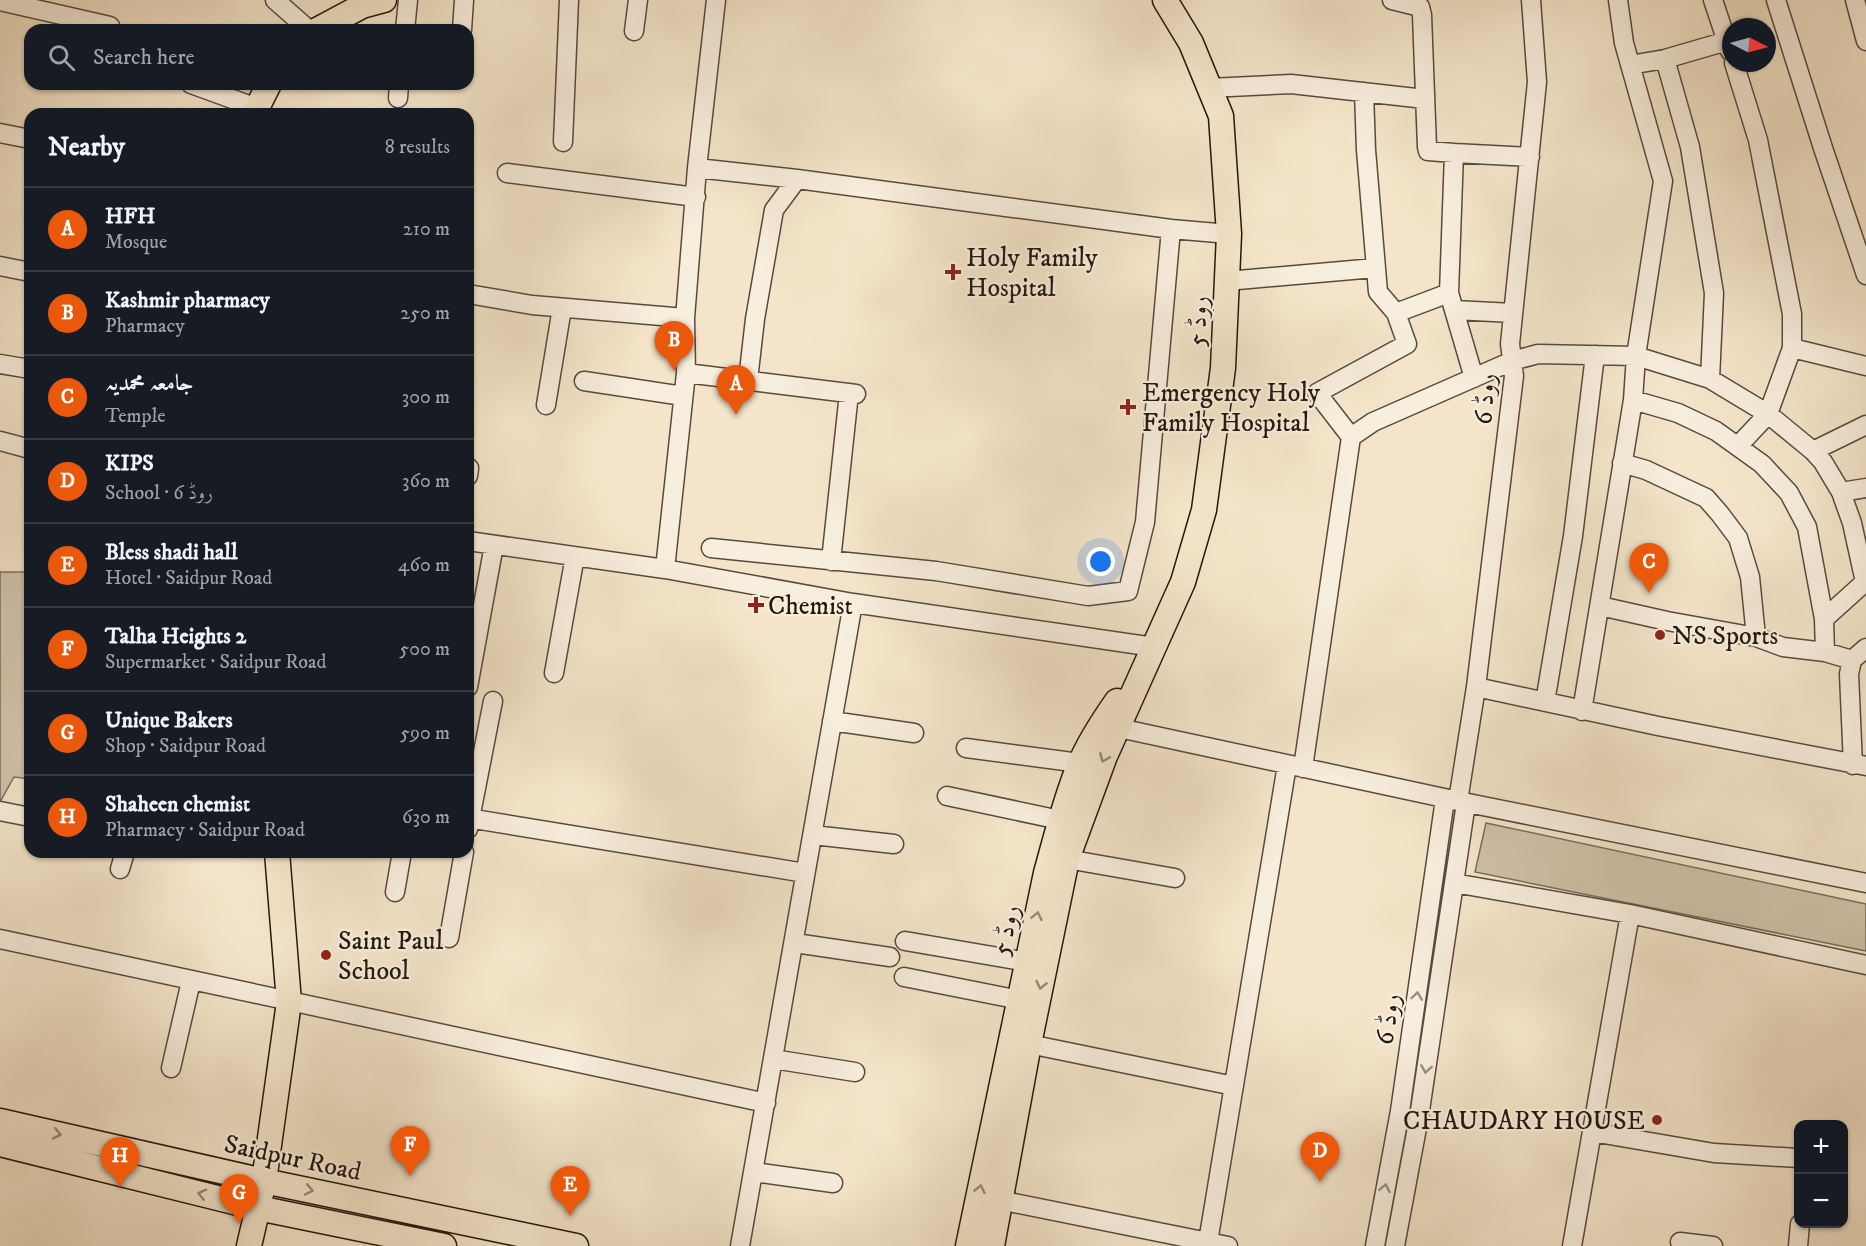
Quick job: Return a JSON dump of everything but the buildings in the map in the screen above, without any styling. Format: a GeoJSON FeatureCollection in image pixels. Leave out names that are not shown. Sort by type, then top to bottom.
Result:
{"type":"FeatureCollection","features":[{"type":"Feature","properties":{"kind":"main road"},"geometry":{"type":"LineString","coordinates":[[328,24],[362,6],[384,0]]}},
{"type":"Feature","properties":{"kind":"main road","name":"روڈ 5"},"geometry":{"type":"LineString","coordinates":[[968,1246],[1046,873],[1060,820],[1080,763],[1109,726],[1154,647],[1183,582],[1204,510],[1223,368],[1227,281],[1229,234],[1221,116],[1191,43],[1165,0]]}},
{"type":"Feature","properties":{"kind":"main road"},"geometry":{"type":"LineString","coordinates":[[257,108],[266,90]]}},
{"type":"Feature","properties":{"kind":"main road","name":"روڈ 5"},"geometry":{"type":"LineString","coordinates":[[992,1246],[1029,1044],[1067,859],[1091,790],[1109,726]]}},
{"type":"Feature","properties":{"kind":"main road"},"geometry":{"type":"LineString","coordinates":[[249,1246],[264,1180],[289,1002],[276,858]]}},
{"type":"Feature","properties":{"kind":"main road","name":"Saidpur Road"},"geometry":{"type":"LineString","coordinates":[[0,1121],[576,1246]]}},
{"type":"Feature","properties":{"kind":"main road"},"geometry":{"type":"LineString","coordinates":[[0,1144],[258,1208],[444,1246]]}},
{"type":"Feature","properties":{"kind":"street"},"geometry":{"type":"LineString","coordinates":[[0,0],[102,24]]}},
{"type":"Feature","properties":{"kind":"street"},"geometry":{"type":"LineString","coordinates":[[275,0],[302,24]]}},
{"type":"Feature","properties":{"kind":"street"},"geometry":{"type":"LineString","coordinates":[[406,24],[408,0]]}},
{"type":"Feature","properties":{"kind":"street"},"geometry":{"type":"LineString","coordinates":[[462,24],[464,0]]}},
{"type":"Feature","properties":{"kind":"street"},"geometry":{"type":"LineString","coordinates":[[563,142],[569,0]]}},
{"type":"Feature","properties":{"kind":"street"},"geometry":{"type":"LineString","coordinates":[[634,31],[638,0]]}},
{"type":"Feature","properties":{"kind":"street"},"geometry":{"type":"LineString","coordinates":[[665,569],[686,373],[686,318],[697,168],[716,0]]}},
{"type":"Feature","properties":{"kind":"street"},"geometry":{"type":"LineString","coordinates":[[1392,0],[1420,7],[1428,151],[1530,157]]}},
{"type":"Feature","properties":{"kind":"street","name":"روڈ 6"},"geometry":{"type":"LineString","coordinates":[[1375,1246],[1400,1111],[1428,918],[1456,801],[1476,687],[1514,376],[1510,344],[1537,82],[1531,0]]}},
{"type":"Feature","properties":{"kind":"street"},"geometry":{"type":"LineString","coordinates":[[1582,711],[1633,400],[1636,356],[1663,182],[1624,43],[1618,0]]}},
{"type":"Feature","properties":{"kind":"street"},"geometry":{"type":"LineString","coordinates":[[1713,0],[1722,27]]}},
{"type":"Feature","properties":{"kind":"street"},"geometry":{"type":"LineString","coordinates":[[1776,0],[1866,276]]}},
{"type":"Feature","properties":{"kind":"street"},"geometry":{"type":"LineString","coordinates":[[1855,0],[1866,41]]}},
{"type":"Feature","properties":{"kind":"street"},"geometry":{"type":"LineString","coordinates":[[1630,65],[1722,49]]}},
{"type":"Feature","properties":{"kind":"street"},"geometry":{"type":"LineString","coordinates":[[1665,59],[1690,147],[1714,293],[1710,379]]}},
{"type":"Feature","properties":{"kind":"street"},"geometry":{"type":"LineString","coordinates":[[1737,72],[1758,140],[1792,314],[1792,348],[1768,414],[1738,446]]}},
{"type":"Feature","properties":{"kind":"street"},"geometry":{"type":"LineString","coordinates":[[1209,88],[1291,84],[1425,99]]}},
{"type":"Feature","properties":{"kind":"street"},"geometry":{"type":"LineString","coordinates":[[205,90],[248,108]]}},
{"type":"Feature","properties":{"kind":"street"},"geometry":{"type":"LineString","coordinates":[[1351,437],[1317,393],[1407,344],[1396,313],[1378,292],[1364,92]]}},
{"type":"Feature","properties":{"kind":"street"},"geometry":{"type":"LineString","coordinates":[[0,133],[24,138]]}},
{"type":"Feature","properties":{"kind":"street"},"geometry":{"type":"LineString","coordinates":[[1454,153],[1452,301],[1474,378]]}},
{"type":"Feature","properties":{"kind":"street"},"geometry":{"type":"LineString","coordinates":[[697,168],[797,179],[1171,229],[1229,234]]}},
{"type":"Feature","properties":{"kind":"street"},"geometry":{"type":"LineString","coordinates":[[507,173],[696,196]]}},
{"type":"Feature","properties":{"kind":"street"},"geometry":{"type":"LineString","coordinates":[[747,381],[774,210],[797,179]]}},
{"type":"Feature","properties":{"kind":"street"},"geometry":{"type":"LineString","coordinates":[[711,548],[936,571],[1088,596],[1128,591],[1145,522],[1171,229]]}},
{"type":"Feature","properties":{"kind":"street"},"geometry":{"type":"LineString","coordinates":[[0,266],[24,271]]}},
{"type":"Feature","properties":{"kind":"street"},"geometry":{"type":"LineString","coordinates":[[1227,281],[1375,268]]}},
{"type":"Feature","properties":{"kind":"street"},"geometry":{"type":"LineString","coordinates":[[474,295],[532,305],[686,318]]}},
{"type":"Feature","properties":{"kind":"street"},"geometry":{"type":"LineString","coordinates":[[1396,313],[1452,301],[1513,313]]}},
{"type":"Feature","properties":{"kind":"street"},"geometry":{"type":"LineString","coordinates":[[546,405],[562,308]]}},
{"type":"Feature","properties":{"kind":"street"},"geometry":{"type":"LineString","coordinates":[[1792,348],[1866,366]]}},
{"type":"Feature","properties":{"kind":"street"},"geometry":{"type":"LineString","coordinates":[[1208,1242],[1234,1086],[1295,767],[1351,437],[1373,422],[1512,362],[1538,354],[1636,356],[1710,379],[1768,414],[1813,451],[1823,462],[1841,492],[1852,523],[1865,582],[1824,620]]}},
{"type":"Feature","properties":{"kind":"street"},"geometry":{"type":"LineString","coordinates":[[1545,702],[1573,536],[1595,355]]}},
{"type":"Feature","properties":{"kind":"street"},"geometry":{"type":"LineString","coordinates":[[0,364],[24,368]]}},
{"type":"Feature","properties":{"kind":"street"},"geometry":{"type":"LineString","coordinates":[[686,373],[852,393],[831,561]]}},
{"type":"Feature","properties":{"kind":"street"},"geometry":{"type":"LineString","coordinates":[[584,381],[683,396]]}},
{"type":"Feature","properties":{"kind":"street"},"geometry":{"type":"LineString","coordinates":[[1633,400],[1678,413],[1716,431],[1762,464],[1789,493],[1807,527],[1824,620],[1825,652]]}},
{"type":"Feature","properties":{"kind":"street"},"geometry":{"type":"LineString","coordinates":[[1813,451],[1866,425]]}},
{"type":"Feature","properties":{"kind":"street"},"geometry":{"type":"LineString","coordinates":[[0,441],[24,447]]}},
{"type":"Feature","properties":{"kind":"street"},"geometry":{"type":"LineString","coordinates":[[1622,463],[1646,470],[1706,498],[1720,514],[1738,538],[1750,577],[1756,637]]}},
{"type":"Feature","properties":{"kind":"street"},"geometry":{"type":"LineString","coordinates":[[1841,492],[1866,488]]}},
{"type":"Feature","properties":{"kind":"street"},"geometry":{"type":"LineString","coordinates":[[474,542],[665,569],[853,603],[1154,647]]}},
{"type":"Feature","properties":{"kind":"street"},"geometry":{"type":"LineString","coordinates":[[474,654],[494,545]]}},
{"type":"Feature","properties":{"kind":"street"},"geometry":{"type":"LineString","coordinates":[[554,673],[575,556]]}},
{"type":"Feature","properties":{"kind":"street"},"geometry":{"type":"LineString","coordinates":[[740,1246],[853,603]]}},
{"type":"Feature","properties":{"kind":"street"},"geometry":{"type":"LineString","coordinates":[[1476,687],[1582,711],[1859,765],[1849,674],[1859,654],[1783,647],[1756,637],[1600,606]]}},
{"type":"Feature","properties":{"kind":"street"},"geometry":{"type":"LineString","coordinates":[[474,798],[493,701]]}},
{"type":"Feature","properties":{"kind":"street"},"geometry":{"type":"LineString","coordinates":[[832,721],[914,733]]}},
{"type":"Feature","properties":{"kind":"street"},"geometry":{"type":"LineString","coordinates":[[1109,726],[1456,801],[1866,883]]}},
{"type":"Feature","properties":{"kind":"street"},"geometry":{"type":"LineString","coordinates":[[966,748],[1080,763]]}},
{"type":"Feature","properties":{"kind":"street"},"geometry":{"type":"LineString","coordinates":[[947,796],[1060,820]]}},
{"type":"Feature","properties":{"kind":"street","name":"روڈ 6"},"geometry":{"type":"LineString","coordinates":[[1395,1246],[1419,1117],[1454,883],[1456,801]]}},
{"type":"Feature","properties":{"kind":"street"},"geometry":{"type":"LineString","coordinates":[[0,811],[24,816]]}},
{"type":"Feature","properties":{"kind":"street"},"geometry":{"type":"LineString","coordinates":[[474,824],[805,873]]}},
{"type":"Feature","properties":{"kind":"street"},"geometry":{"type":"LineString","coordinates":[[813,835],[894,844]]}},
{"type":"Feature","properties":{"kind":"street"},"geometry":{"type":"LineString","coordinates":[[395,892],[401,858]]}},
{"type":"Feature","properties":{"kind":"street"},"geometry":{"type":"LineString","coordinates":[[449,938],[463,858]]}},
{"type":"Feature","properties":{"kind":"street"},"geometry":{"type":"LineString","coordinates":[[1067,859],[1174,878]]}},
{"type":"Feature","properties":{"kind":"street"},"geometry":{"type":"LineString","coordinates":[[1454,883],[1630,914],[1866,965]]}},
{"type":"Feature","properties":{"kind":"street"},"geometry":{"type":"LineString","coordinates":[[1572,1246],[1630,914]]}},
{"type":"Feature","properties":{"kind":"street"},"geometry":{"type":"LineString","coordinates":[[1428,918],[1448,923]]}},
{"type":"Feature","properties":{"kind":"street"},"geometry":{"type":"LineString","coordinates":[[0,939],[766,1103]]}},
{"type":"Feature","properties":{"kind":"street"},"geometry":{"type":"LineString","coordinates":[[905,941],[1027,962]]}},
{"type":"Feature","properties":{"kind":"street"},"geometry":{"type":"LineString","coordinates":[[795,943],[890,957]]}},
{"type":"Feature","properties":{"kind":"street"},"geometry":{"type":"LineString","coordinates":[[904,977],[1020,1000]]}},
{"type":"Feature","properties":{"kind":"street"},"geometry":{"type":"LineString","coordinates":[[171,1068],[191,981]]}},
{"type":"Feature","properties":{"kind":"street"},"geometry":{"type":"LineString","coordinates":[[1029,1044],[1234,1086]]}},
{"type":"Feature","properties":{"kind":"street"},"geometry":{"type":"LineString","coordinates":[[773,1059],[855,1072]]}},
{"type":"Feature","properties":{"kind":"street"},"geometry":{"type":"LineString","coordinates":[[1400,1111],[1419,1117]]}},
{"type":"Feature","properties":{"kind":"street"},"geometry":{"type":"LineString","coordinates":[[1592,1132],[1714,1153],[1794,1158]]}},
{"type":"Feature","properties":{"kind":"street"},"geometry":{"type":"LineString","coordinates":[[754,1172],[833,1183]]}},
{"type":"Feature","properties":{"kind":"street"},"geometry":{"type":"LineString","coordinates":[[999,1200],[1228,1246]]}},
{"type":"Feature","properties":{"kind":"street"},"geometry":{"type":"LineString","coordinates":[[1798,1246],[1800,1228]]}},
{"type":"Feature","properties":{"kind":"street"},"geometry":{"type":"LineString","coordinates":[[1680,1242],[1713,1246]]}},
{"type":"Feature","properties":{"kind":"shaded area"},"geometry":{"type":"Polygon","coordinates":[[[0,572],[24,572],[24,778],[14,777],[0,802],[0,572]]]}},
{"type":"Feature","properties":{"kind":"shaded area"},"geometry":{"type":"Polygon","coordinates":[[[1486,823],[1866,904],[1866,951],[1475,872],[1486,823]]]}},
{"type":"Feature","properties":{"kind":"place","name":"Holy Family Hospital"},"geometry":{"type":"Point","coordinates":[953,272]}},
{"type":"Feature","properties":{"kind":"place","name":"Kashmir pharmacy"},"geometry":{"type":"Point","coordinates":[674,371]}},
{"type":"Feature","properties":{"kind":"place","name":"Emergency Holy Family Hospital"},"geometry":{"type":"Point","coordinates":[1128,407]}},
{"type":"Feature","properties":{"kind":"place","name":"HFH"},"geometry":{"type":"Point","coordinates":[736,415]}},
{"type":"Feature","properties":{"kind":"place","name":"جامعہ محمدیہ"},"geometry":{"type":"Point","coordinates":[1649,593]}},
{"type":"Feature","properties":{"kind":"place","name":"Chemist"},"geometry":{"type":"Point","coordinates":[756,605]}},
{"type":"Feature","properties":{"kind":"place","name":"NS Sports"},"geometry":{"type":"Point","coordinates":[1660,635]}},
{"type":"Feature","properties":{"kind":"place","name":"Saint Paul School"},"geometry":{"type":"Point","coordinates":[326,955]}},
{"type":"Feature","properties":{"kind":"place","name":"CHAUDARY HOUSE"},"geometry":{"type":"Point","coordinates":[1657,1120]}},
{"type":"Feature","properties":{"kind":"place","name":"Talha Heights 2"},"geometry":{"type":"Point","coordinates":[410,1176]}},
{"type":"Feature","properties":{"kind":"place","name":"KIPS"},"geometry":{"type":"Point","coordinates":[1320,1182]}},
{"type":"Feature","properties":{"kind":"place","name":"Shaheen chemist"},"geometry":{"type":"Point","coordinates":[120,1187]}},
{"type":"Feature","properties":{"kind":"place","name":"Bless shadi hall"},"geometry":{"type":"Point","coordinates":[570,1216]}},
{"type":"Feature","properties":{"kind":"place","name":"Unique Bakers"},"geometry":{"type":"Point","coordinates":[239,1224]}}]}
